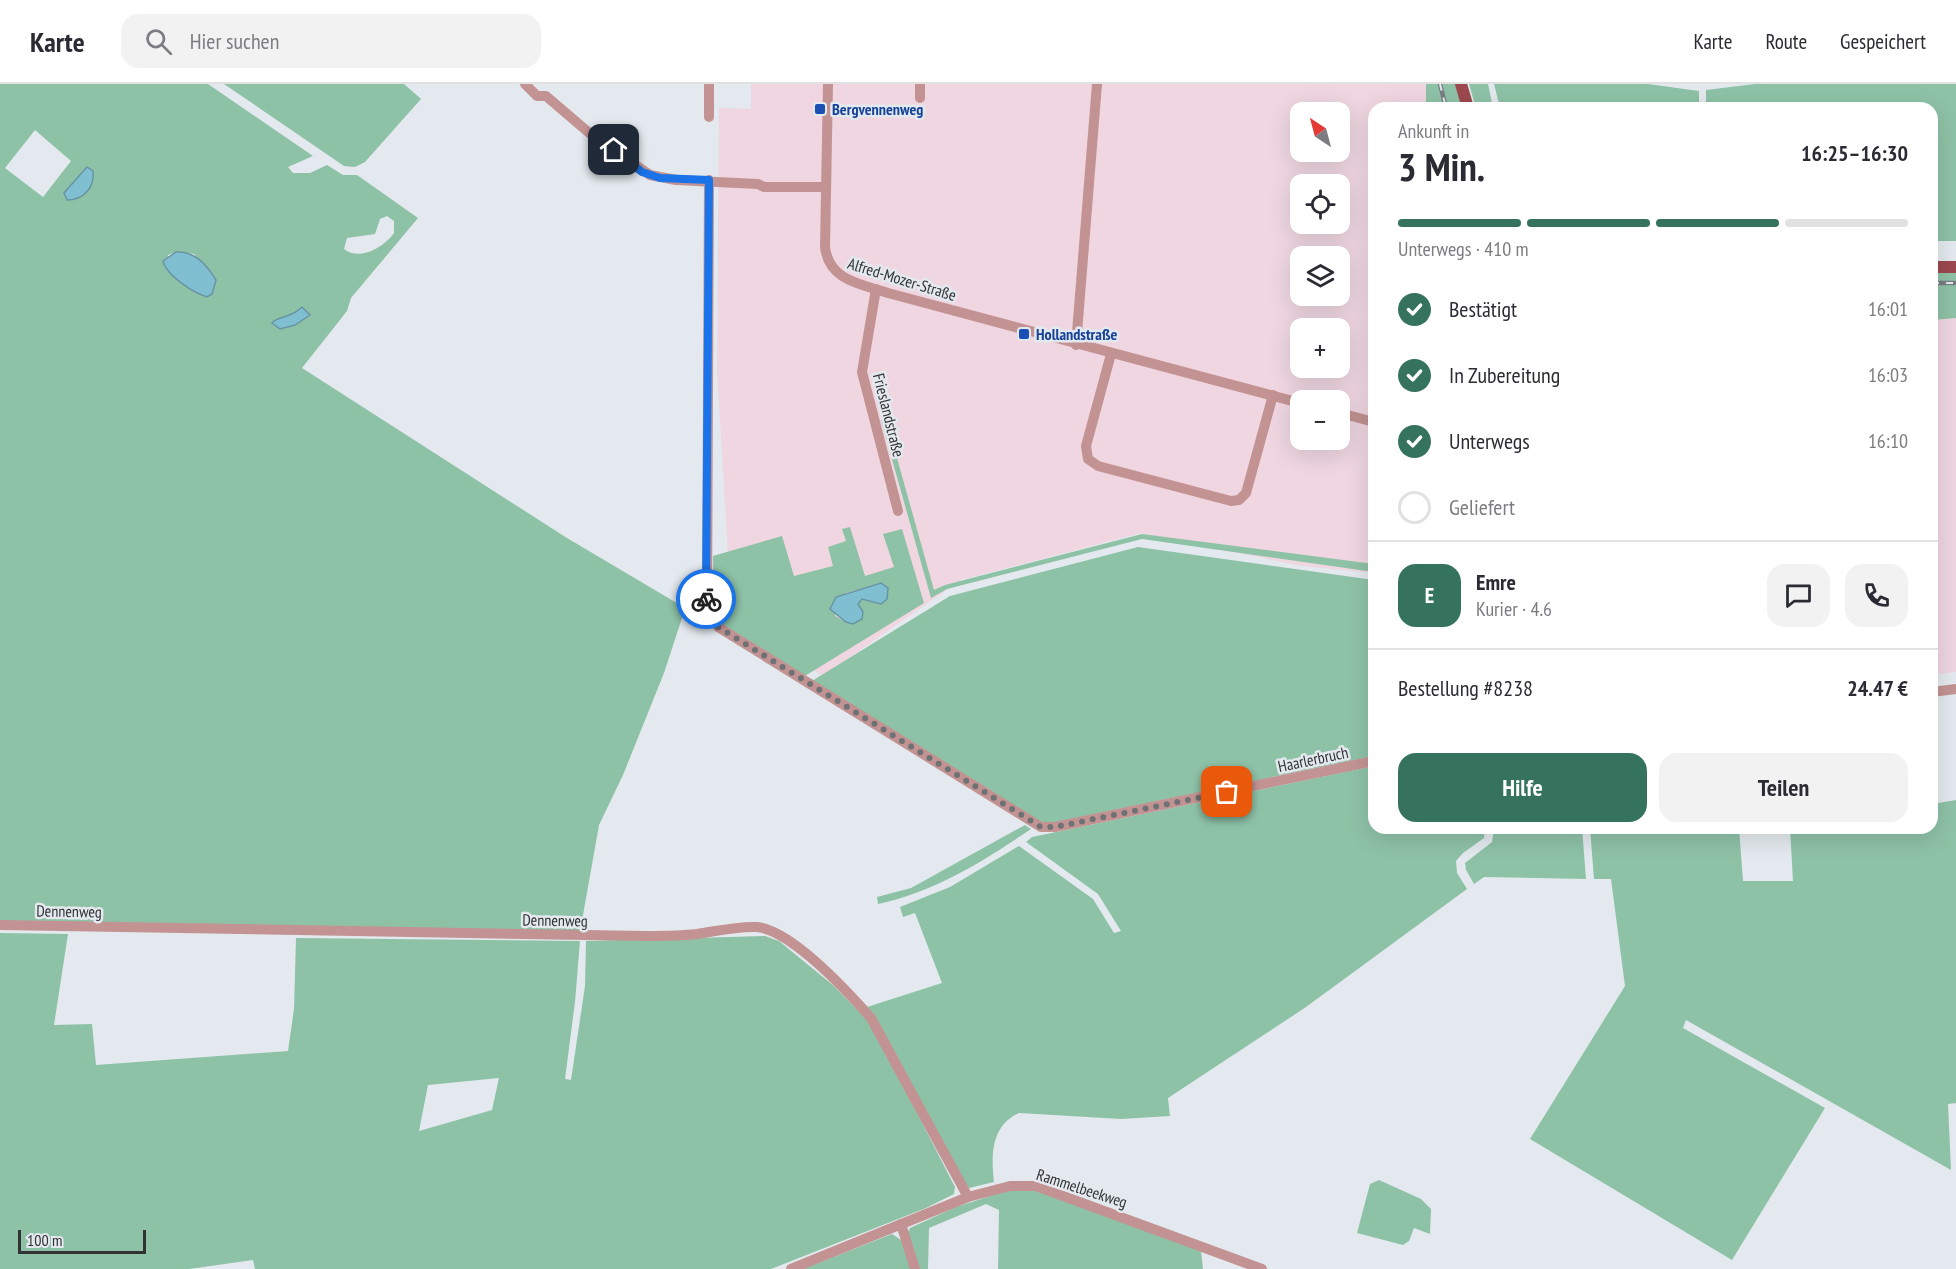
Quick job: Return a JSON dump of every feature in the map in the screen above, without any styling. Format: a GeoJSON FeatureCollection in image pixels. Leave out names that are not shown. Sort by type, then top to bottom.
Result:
{"type":"FeatureCollection","features":[{"type":"Feature","properties":{"kind":"main road"},"geometry":{"type":"LineString","coordinates":[[1461,84],[1466,102]]}},
{"type":"Feature","properties":{"kind":"main road"},"geometry":{"type":"LineString","coordinates":[[1938,267],[1956,267]]}},
{"type":"Feature","properties":{"kind":"street"},"geometry":{"type":"LineString","coordinates":[[525,84],[537,96],[546,96],[594,137],[642,172],[676,180],[709,180],[758,184],[764,187],[825,187]]}},
{"type":"Feature","properties":{"kind":"street"},"geometry":{"type":"LineString","coordinates":[[709,84],[709,117]]}},
{"type":"Feature","properties":{"kind":"street","name":"Alfred-Mozer-Straße"},"geometry":{"type":"LineString","coordinates":[[828,84],[825,247],[829,265],[843,278],[1076,345],[1290,399]]}},
{"type":"Feature","properties":{"kind":"street"},"geometry":{"type":"LineString","coordinates":[[920,84],[920,98]]}},
{"type":"Feature","properties":{"kind":"street"},"geometry":{"type":"LineString","coordinates":[[1076,345],[1097,84]]}},
{"type":"Feature","properties":{"kind":"street","name":"Haarlerbruch"},"geometry":{"type":"LineString","coordinates":[[709,180],[706,609],[711,620],[718,627],[891,737],[1041,827],[1055,827],[1368,762]]}},
{"type":"Feature","properties":{"kind":"street","name":"Frieslandstraße"},"geometry":{"type":"LineString","coordinates":[[876,289],[862,372],[898,511]]}},
{"type":"Feature","properties":{"kind":"street"},"geometry":{"type":"LineString","coordinates":[[1111,354],[1086,447],[1088,459],[1098,466],[1177,489],[1231,501],[1239,500],[1246,493],[1273,395]]}},
{"type":"Feature","properties":{"kind":"street"},"geometry":{"type":"LineString","coordinates":[[1350,416],[1368,420]]}},
{"type":"Feature","properties":{"kind":"street"},"geometry":{"type":"LineString","coordinates":[[1938,691],[1956,689]]}},
{"type":"Feature","properties":{"kind":"street","name":"Dennenweg"},"geometry":{"type":"LineString","coordinates":[[0,925],[646,936],[694,934],[742,927],[778,932],[853,997],[871,1018],[968,1197]]}},
{"type":"Feature","properties":{"kind":"street","name":"Rammelbeekweg"},"geometry":{"type":"LineString","coordinates":[[791,1269],[968,1197],[1010,1186],[1036,1186],[1262,1269]]}},
{"type":"Feature","properties":{"kind":"street"},"geometry":{"type":"LineString","coordinates":[[901,1224],[915,1269]]}},
{"type":"Feature","properties":{"kind":"shaded area"},"geometry":{"type":"Polygon","coordinates":[[[751,84],[1462,84],[1466,102],[1368,102],[1368,572],[1302,566],[1141,533],[961,580],[823,676],[732,619],[717,371],[719,108],[751,109],[751,84]]]}},
{"type":"Feature","properties":{"kind":"shaded area"},"geometry":{"type":"Polygon","coordinates":[[[1938,270],[1956,270],[1956,672],[1938,674],[1938,270]]]}},
{"type":"Feature","properties":{"kind":"green space"},"geometry":{"type":"Polygon","coordinates":[[[0,84],[208,84],[313,156],[288,167],[293,173],[310,173],[327,165],[343,175],[357,175],[418,218],[351,298],[347,311],[302,368],[567,538],[697,615],[701,628],[682,618],[664,673],[623,775],[599,825],[580,932],[0,923],[0,84]],[[35,130],[5,168],[43,197],[71,161],[35,130]],[[387,216],[380,219],[375,234],[347,238],[344,249],[350,253],[364,253],[385,243],[394,233],[394,221],[387,216]],[[176,252],[168,255],[167,271],[183,282],[216,280],[194,254],[176,252]]]}},
{"type":"Feature","properties":{"kind":"green space"},"geometry":{"type":"Polygon","coordinates":[[[224,84],[404,84],[421,99],[365,162],[355,167],[344,166],[224,84]]]}},
{"type":"Feature","properties":{"kind":"green space"},"geometry":{"type":"Polygon","coordinates":[[[1426,84],[1455,84],[1460,102],[1426,102],[1426,84]]]}},
{"type":"Feature","properties":{"kind":"green space"},"geometry":{"type":"Polygon","coordinates":[[[1469,84],[1488,84],[1492,102],[1474,102],[1469,84]]]}},
{"type":"Feature","properties":{"kind":"green space"},"geometry":{"type":"Polygon","coordinates":[[[1494,84],[1648,84],[1699,91],[1699,102],[1498,102],[1494,84]]]}},
{"type":"Feature","properties":{"kind":"green space"},"geometry":{"type":"Polygon","coordinates":[[[1755,84],[1956,84],[1956,241],[1938,241],[1938,102],[1706,102],[1706,90],[1755,84]]]}},
{"type":"Feature","properties":{"kind":"green space"},"geometry":{"type":"Polygon","coordinates":[[[1956,272],[1956,318],[1938,320],[1938,273],[1956,272]]]}},
{"type":"Feature","properties":{"kind":"green space"},"geometry":{"type":"Polygon","coordinates":[[[886,419],[934,590],[945,585],[1142,534],[1368,563],[1368,571],[1142,539],[947,589],[931,598],[881,420],[886,419]]]}},
{"type":"Feature","properties":{"kind":"green space"},"geometry":{"type":"Polygon","coordinates":[[[850,527],[865,576],[894,567],[883,534],[902,529],[924,603],[800,679],[714,619],[713,556],[782,536],[794,576],[833,566],[828,547],[846,541],[842,529],[850,527]],[[881,583],[846,593],[835,616],[846,622],[862,599],[876,603],[881,583]]]}},
{"type":"Feature","properties":{"kind":"green space"},"geometry":{"type":"Polygon","coordinates":[[[1138,547],[1368,579],[1368,757],[1042,825],[807,684],[950,596],[1138,547]]]}},
{"type":"Feature","properties":{"kind":"green space"},"geometry":{"type":"Polygon","coordinates":[[[1368,767],[1368,834],[1484,834],[1484,838],[1456,861],[1457,873],[1467,889],[1306,1007],[1168,1098],[1170,1116],[1121,1119],[1019,1113],[1010,1118],[998,1133],[993,1152],[994,1182],[969,1188],[963,1182],[867,1007],[942,983],[915,913],[903,917],[900,907],[950,887],[1019,846],[1093,899],[1114,933],[1121,931],[1098,894],[1026,842],[1032,837],[1368,767]]]}},
{"type":"Feature","properties":{"kind":"green space"},"geometry":{"type":"Polygon","coordinates":[[[1956,800],[1956,1103],[1948,1104],[1951,1170],[1686,1020],[1683,1028],[1825,1108],[1732,1260],[1530,1139],[1625,986],[1611,879],[1594,879],[1590,834],[1739,834],[1743,881],[1793,881],[1790,834],[1938,834],[1938,803],[1956,800]]]}},
{"type":"Feature","properties":{"kind":"green space"},"geometry":{"type":"Polygon","coordinates":[[[1025,825],[1031,829],[958,874],[919,892],[878,904],[877,897],[911,888],[1025,825]]]}},
{"type":"Feature","properties":{"kind":"green space"},"geometry":{"type":"Polygon","coordinates":[[[1493,834],[1582,834],[1586,879],[1484,877],[1474,884],[1466,870],[1465,863],[1492,842],[1493,834]]]}},
{"type":"Feature","properties":{"kind":"green space"},"geometry":{"type":"Polygon","coordinates":[[[0,933],[68,934],[54,1025],[92,1024],[96,1065],[288,1051],[294,1009],[296,938],[580,941],[565,1079],[571,1080],[585,986],[586,941],[765,936],[779,941],[834,986],[872,1025],[955,1187],[954,1194],[926,1208],[771,1269],[255,1269],[253,1260],[189,1269],[0,1269],[0,933]],[[499,1078],[428,1085],[419,1131],[492,1110],[499,1078]]]}},
{"type":"Feature","properties":{"kind":"green space"},"geometry":{"type":"Polygon","coordinates":[[[1379,1180],[1421,1199],[1431,1209],[1430,1234],[1414,1228],[1409,1241],[1403,1245],[1357,1233],[1370,1184],[1379,1180]]]}},
{"type":"Feature","properties":{"kind":"green space"},"geometry":{"type":"Polygon","coordinates":[[[1012,1189],[1036,1190],[1201,1251],[1203,1269],[998,1269],[999,1210],[986,1204],[929,1228],[928,1269],[918,1269],[908,1232],[910,1228],[956,1207],[1012,1189]]]}},
{"type":"Feature","properties":{"kind":"green space"},"geometry":{"type":"Polygon","coordinates":[[[892,1234],[904,1242],[912,1269],[803,1269],[892,1234]]]}},
{"type":"Feature","properties":{"kind":"water"},"geometry":{"type":"Polygon","coordinates":[[[87,167],[93,171],[93,177],[87,192],[79,198],[67,200],[64,193],[87,167]]]}},
{"type":"Feature","properties":{"kind":"water"},"geometry":{"type":"Polygon","coordinates":[[[176,252],[194,256],[208,269],[216,280],[212,294],[207,297],[194,291],[169,272],[163,261],[176,252]]]}},
{"type":"Feature","properties":{"kind":"water"},"geometry":{"type":"Polygon","coordinates":[[[302,307],[310,315],[295,325],[280,329],[272,323],[298,311],[302,307]]]}},
{"type":"Feature","properties":{"kind":"water"},"geometry":{"type":"Polygon","coordinates":[[[881,583],[888,588],[887,599],[881,604],[862,599],[858,604],[863,612],[862,619],[853,624],[846,622],[830,609],[836,597],[881,583]]]}},
{"type":"Feature","properties":{"kind":"railway"},"geometry":{"type":"LineString","coordinates":[[1440,84],[1444,102]]}},
{"type":"Feature","properties":{"kind":"railway"},"geometry":{"type":"LineString","coordinates":[[1938,283],[1956,283]]}},
{"type":"Feature","properties":{"kind":"way so far"},"geometry":{"type":"LineString","coordinates":[[706,599],[707,614],[718,627],[891,737],[1041,827],[1055,827],[1227,792]]}},
{"type":"Feature","properties":{"kind":"place","name":"Bergvennenweg"},"geometry":{"type":"Point","coordinates":[820,109]}},
{"type":"Feature","properties":{"kind":"place","name":"Hollandstraße"},"geometry":{"type":"Point","coordinates":[1024,334]}},
{"type":"Feature","properties":{"kind":"route"},"geometry":{"type":"LineString","coordinates":[[614,150],[642,172],[660,178],[709,180],[706,599]]}}]}
